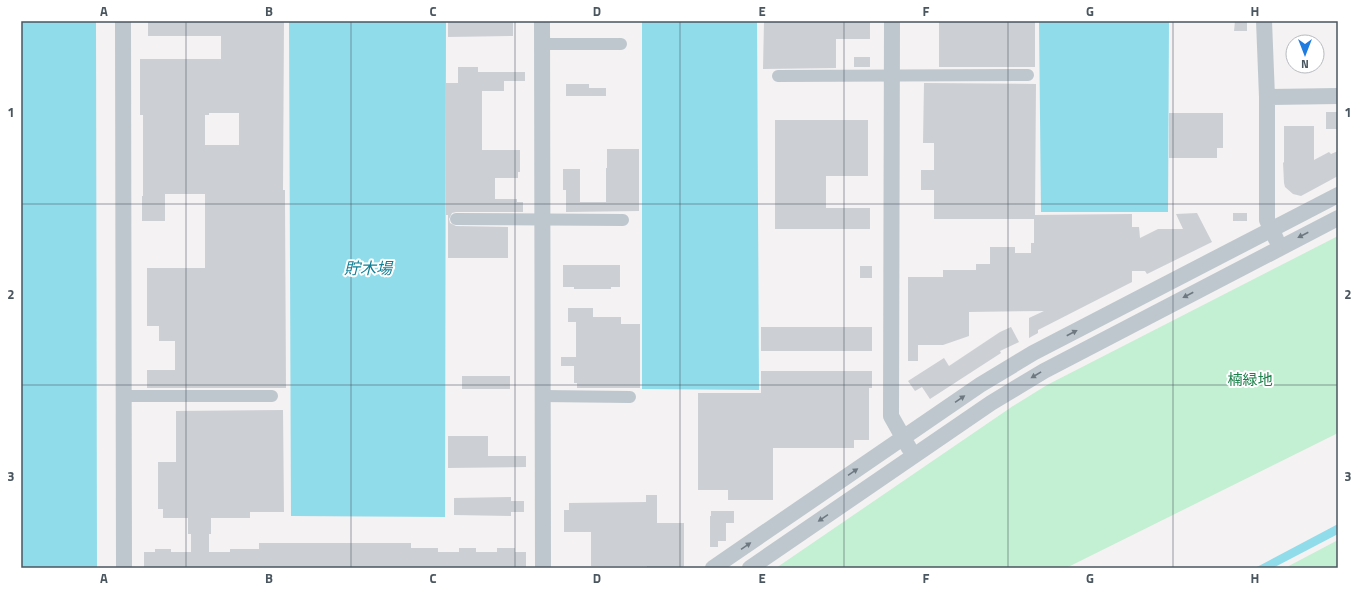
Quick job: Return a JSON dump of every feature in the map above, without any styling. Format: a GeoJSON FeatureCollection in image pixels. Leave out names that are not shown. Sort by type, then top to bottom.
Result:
{"type":"FeatureCollection","features":[{"type":"Feature","properties":{"kind":"street"},"geometry":{"type":"LineString","coordinates":[[122,21],[124,568]]}},
{"type":"Feature","properties":{"kind":"street"},"geometry":{"type":"LineString","coordinates":[[542,21],[543,568]]}},
{"type":"Feature","properties":{"kind":"street"},"geometry":{"type":"LineString","coordinates":[[892,21],[891,416],[914,456]]}},
{"type":"Feature","properties":{"kind":"street"},"geometry":{"type":"LineString","coordinates":[[1264,21],[1267,97],[1267,220],[1280,247]]}},
{"type":"Feature","properties":{"kind":"street"},"geometry":{"type":"LineString","coordinates":[[542,44],[621,44]]}},
{"type":"Feature","properties":{"kind":"street"},"geometry":{"type":"LineString","coordinates":[[778,76],[1028,75]]}},
{"type":"Feature","properties":{"kind":"street"},"geometry":{"type":"LineString","coordinates":[[1267,97],[1338,96]]}},
{"type":"Feature","properties":{"kind":"street"},"geometry":{"type":"LineString","coordinates":[[713,568],[980,385],[1033,353],[1338,195]]}},
{"type":"Feature","properties":{"kind":"street"},"geometry":{"type":"LineString","coordinates":[[750,568],[991,403],[1044,371],[1338,218]]}},
{"type":"Feature","properties":{"kind":"street"},"geometry":{"type":"LineString","coordinates":[[456,219],[623,220]]}},
{"type":"Feature","properties":{"kind":"street"},"geometry":{"type":"LineString","coordinates":[[123,396],[272,396]]}},
{"type":"Feature","properties":{"kind":"street"},"geometry":{"type":"LineString","coordinates":[[543,396],[630,397]]}},
{"type":"Feature","properties":{"kind":"green space","name":"楠緑地"},"geometry":{"type":"Polygon","coordinates":[[[1338,236],[1338,433],[1066,568],[776,568],[1013,406],[1047,385],[1338,236]]]}},
{"type":"Feature","properties":{"kind":"green space"},"geometry":{"type":"Polygon","coordinates":[[[1338,540],[1338,568],[1285,568],[1338,540]]]}},
{"type":"Feature","properties":{"kind":"water"},"geometry":{"type":"Polygon","coordinates":[[[21,21],[96,21],[97,568],[21,568],[21,21]]]}},
{"type":"Feature","properties":{"kind":"water","name":"貯木場"},"geometry":{"type":"Polygon","coordinates":[[[289,21],[446,21],[445,517],[291,516],[289,21]]]}},
{"type":"Feature","properties":{"kind":"water"},"geometry":{"type":"Polygon","coordinates":[[[642,21],[757,21],[759,390],[642,389],[642,21]]]}},
{"type":"Feature","properties":{"kind":"water"},"geometry":{"type":"Polygon","coordinates":[[[1039,21],[1169,21],[1168,212],[1041,212],[1039,21]]]}},
{"type":"Feature","properties":{"kind":"water"},"geometry":{"type":"Polygon","coordinates":[[[1338,524],[1338,534],[1273,568],[1255,568],[1338,524]]]}},
{"type":"Feature","properties":{"kind":"building"},"geometry":{"type":"Polygon","coordinates":[[[148,21],[284,21],[283,190],[285,190],[286,388],[147,388],[147,370],[175,370],[175,341],[159,341],[159,326],[147,326],[147,268],[205,268],[205,194],[165,194],[165,221],[142,221],[143,115],[140,115],[140,59],[221,59],[221,36],[148,36],[148,21]],[[209,113],[209,115],[205,115],[205,145],[239,145],[239,113],[209,113]]]}},
{"type":"Feature","properties":{"kind":"building"},"geometry":{"type":"Polygon","coordinates":[[[448,21],[510,21],[513,22],[513,36],[448,37],[448,21]]]}},
{"type":"Feature","properties":{"kind":"building"},"geometry":{"type":"Polygon","coordinates":[[[764,21],[870,21],[870,39],[836,39],[836,68],[763,69],[764,21]]]}},
{"type":"Feature","properties":{"kind":"building"},"geometry":{"type":"Polygon","coordinates":[[[939,21],[1035,21],[1035,67],[939,67],[939,21]]]}},
{"type":"Feature","properties":{"kind":"building"},"geometry":{"type":"Polygon","coordinates":[[[1235,21],[1247,21],[1247,31],[1234,31],[1235,21]]]}},
{"type":"Feature","properties":{"kind":"building"},"geometry":{"type":"Polygon","coordinates":[[[854,57],[870,57],[870,67],[854,67],[854,57]]]}},
{"type":"Feature","properties":{"kind":"building"},"geometry":{"type":"Polygon","coordinates":[[[458,67],[478,67],[478,72],[525,72],[525,81],[504,81],[504,91],[482,91],[482,150],[520,150],[520,172],[518,172],[518,178],[495,178],[495,199],[517,199],[517,202],[523,202],[523,212],[456,212],[452,213],[449,219],[450,223],[456,226],[508,227],[508,258],[448,258],[448,215],[446,215],[446,83],[458,83],[458,67]]]}},
{"type":"Feature","properties":{"kind":"building"},"geometry":{"type":"Polygon","coordinates":[[[924,83],[1036,84],[1035,215],[1132,214],[1132,227],[1139,227],[1140,238],[1158,229],[1183,229],[1176,214],[1197,213],[1212,242],[1147,274],[1145,271],[1132,271],[1132,282],[1038,330],[1038,333],[1029,338],[1029,318],[1044,311],[969,312],[969,336],[943,345],[918,345],[918,361],[908,361],[908,277],[943,277],[943,270],[976,270],[976,264],[990,264],[990,247],[1015,247],[1015,253],[1031,253],[1031,243],[1034,243],[1034,219],[934,219],[934,190],[921,190],[921,170],[934,170],[934,143],[923,143],[924,83]]]}},
{"type":"Feature","properties":{"kind":"building"},"geometry":{"type":"Polygon","coordinates":[[[566,84],[589,84],[589,88],[606,88],[606,96],[566,96],[566,84]]]}},
{"type":"Feature","properties":{"kind":"building"},"geometry":{"type":"Polygon","coordinates":[[[1326,112],[1338,112],[1338,129],[1326,129],[1326,112]]]}},
{"type":"Feature","properties":{"kind":"building"},"geometry":{"type":"Polygon","coordinates":[[[1169,113],[1223,113],[1223,148],[1217,148],[1217,158],[1169,158],[1169,113]]]}},
{"type":"Feature","properties":{"kind":"building"},"geometry":{"type":"Polygon","coordinates":[[[775,120],[868,120],[868,176],[826,176],[826,208],[870,208],[870,229],[775,229],[775,120]]]}},
{"type":"Feature","properties":{"kind":"building"},"geometry":{"type":"Polygon","coordinates":[[[1284,126],[1314,126],[1314,160],[1329,152],[1331,154],[1338,151],[1338,176],[1301,196],[1293,194],[1285,187],[1283,162],[1284,163],[1284,126]]]}},
{"type":"Feature","properties":{"kind":"building"},"geometry":{"type":"Polygon","coordinates":[[[607,149],[639,149],[639,211],[566,212],[566,190],[563,190],[563,169],[580,169],[580,202],[606,202],[607,149]]]}},
{"type":"Feature","properties":{"kind":"building"},"geometry":{"type":"Polygon","coordinates":[[[1233,213],[1247,213],[1247,221],[1233,221],[1233,213]]]}},
{"type":"Feature","properties":{"kind":"building"},"geometry":{"type":"Polygon","coordinates":[[[563,265],[620,265],[620,287],[611,287],[611,289],[574,289],[574,287],[563,287],[563,265]]]}},
{"type":"Feature","properties":{"kind":"building"},"geometry":{"type":"Polygon","coordinates":[[[860,266],[872,266],[872,278],[860,278],[860,266]]]}},
{"type":"Feature","properties":{"kind":"building"},"geometry":{"type":"Polygon","coordinates":[[[568,308],[593,308],[593,317],[621,317],[621,324],[640,324],[640,388],[577,388],[577,383],[574,383],[574,366],[561,366],[561,357],[576,357],[576,322],[568,322],[568,308]]]}},
{"type":"Feature","properties":{"kind":"building"},"geometry":{"type":"Polygon","coordinates":[[[761,327],[872,327],[872,351],[761,351],[761,327]]]}},
{"type":"Feature","properties":{"kind":"building"},"geometry":{"type":"Polygon","coordinates":[[[1011,327],[1019,342],[1000,351],[1001,353],[930,399],[922,387],[915,391],[908,381],[944,358],[949,366],[1000,332],[1011,327]]]}},
{"type":"Feature","properties":{"kind":"building"},"geometry":{"type":"Polygon","coordinates":[[[761,371],[872,371],[872,388],[869,388],[869,440],[854,440],[854,448],[773,448],[773,500],[728,500],[728,490],[698,490],[698,393],[761,393],[761,371]]]}},
{"type":"Feature","properties":{"kind":"building"},"geometry":{"type":"Polygon","coordinates":[[[462,376],[510,376],[510,389],[462,389],[462,376]]]}},
{"type":"Feature","properties":{"kind":"building"},"geometry":{"type":"Polygon","coordinates":[[[283,410],[284,512],[250,512],[250,518],[211,518],[209,552],[230,552],[230,549],[259,549],[259,543],[411,543],[411,548],[438,548],[438,552],[459,552],[459,548],[476,548],[476,552],[497,552],[497,548],[515,548],[515,552],[526,552],[526,568],[144,568],[144,552],[155,552],[155,549],[171,549],[171,552],[191,552],[191,534],[188,534],[188,518],[163,518],[163,509],[158,509],[158,462],[176,462],[176,411],[283,410]]]}},
{"type":"Feature","properties":{"kind":"building"},"geometry":{"type":"Polygon","coordinates":[[[448,436],[488,436],[488,456],[526,456],[526,467],[448,468],[448,436]]]}},
{"type":"Feature","properties":{"kind":"building"},"geometry":{"type":"Polygon","coordinates":[[[646,495],[657,495],[657,523],[684,523],[684,566],[681,568],[647,568],[647,566],[591,566],[591,532],[564,532],[564,510],[569,510],[569,503],[646,502],[646,495]]]}},
{"type":"Feature","properties":{"kind":"building"},"geometry":{"type":"Polygon","coordinates":[[[511,497],[511,501],[524,501],[524,512],[511,512],[511,516],[454,515],[454,498],[511,497]]]}},
{"type":"Feature","properties":{"kind":"building"},"geometry":{"type":"Polygon","coordinates":[[[711,511],[734,511],[734,523],[726,523],[726,541],[718,541],[718,547],[710,547],[711,511]]]}}]}
